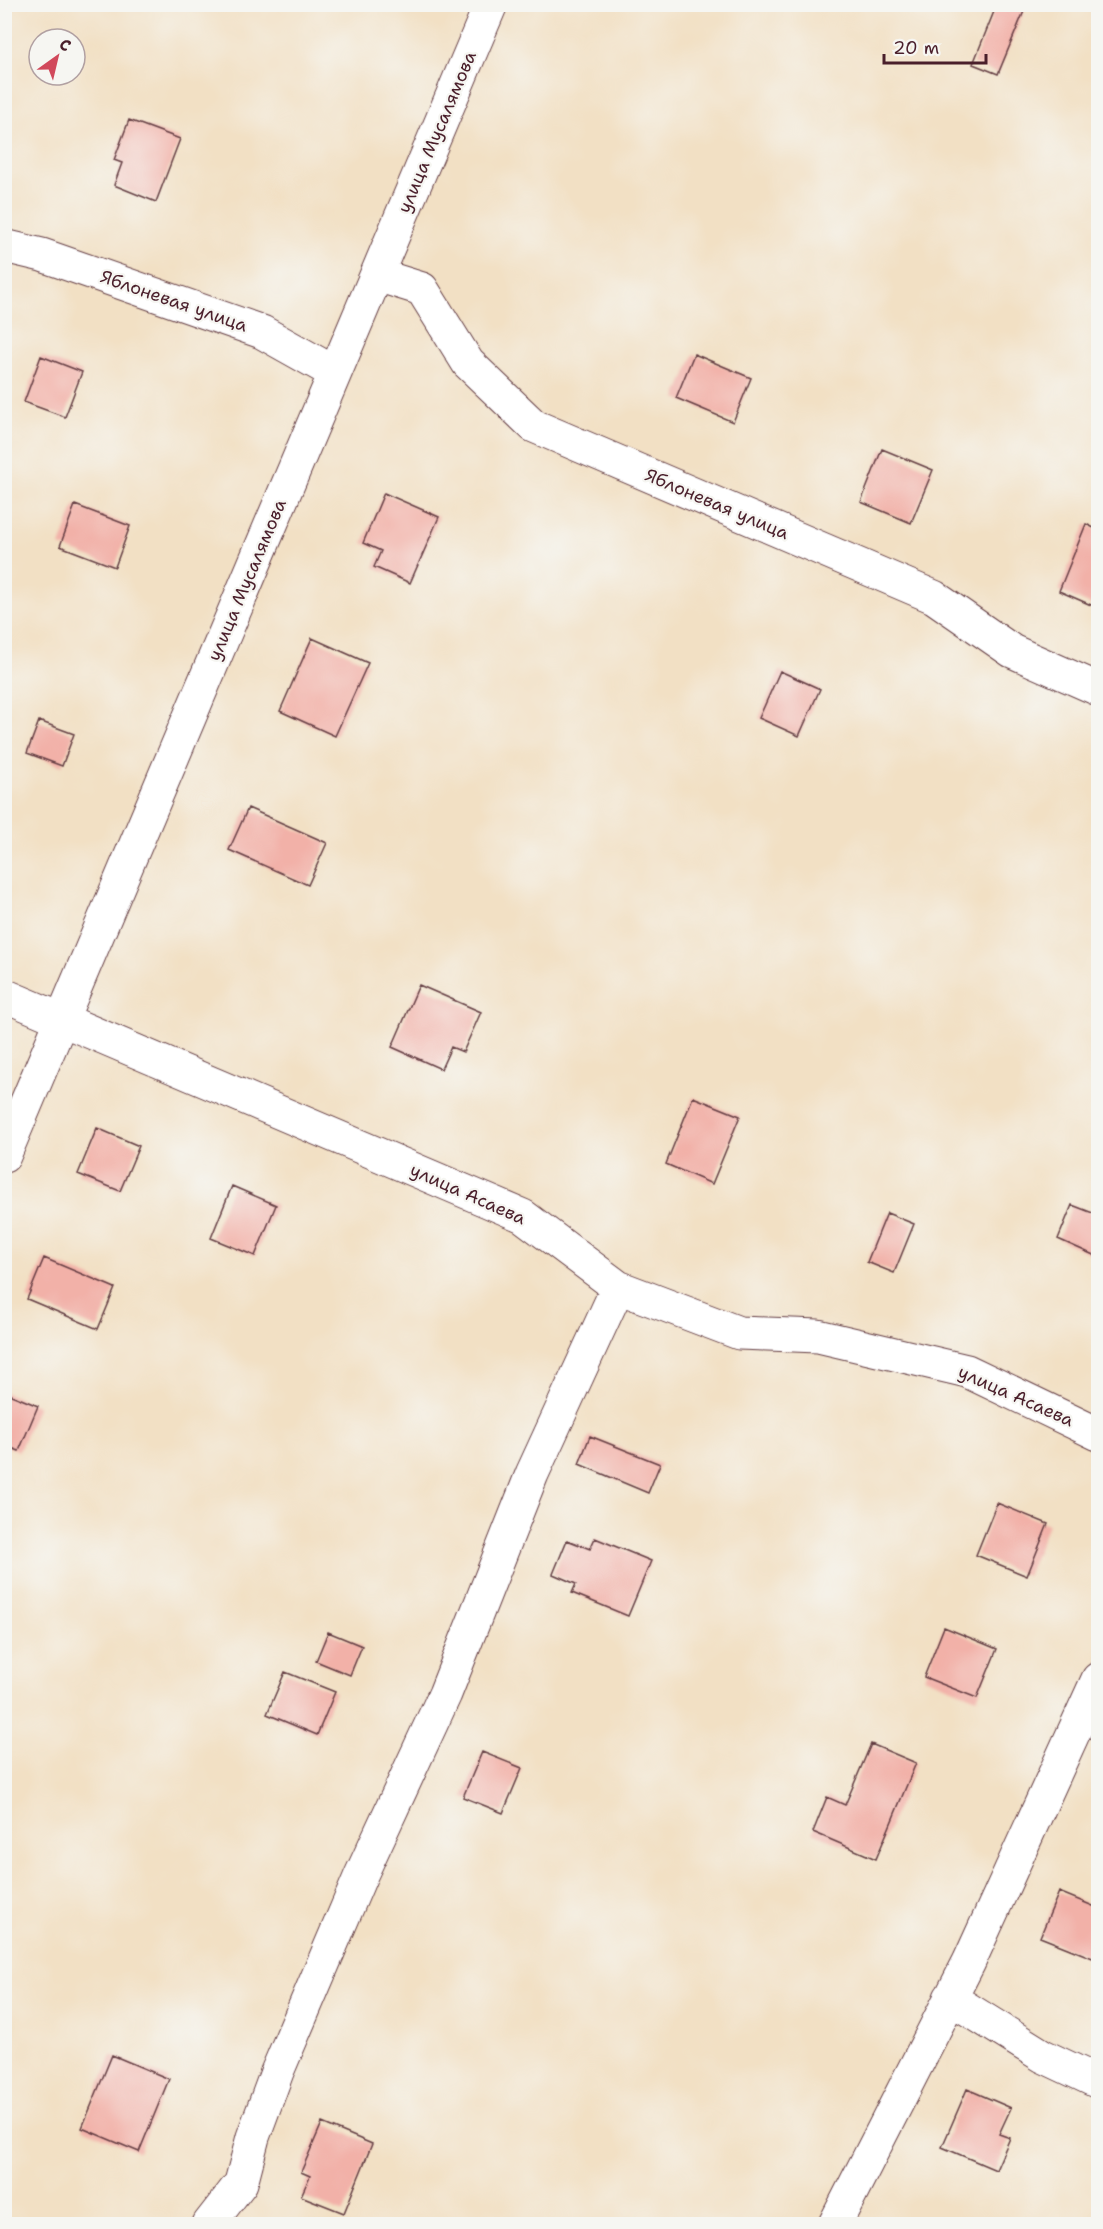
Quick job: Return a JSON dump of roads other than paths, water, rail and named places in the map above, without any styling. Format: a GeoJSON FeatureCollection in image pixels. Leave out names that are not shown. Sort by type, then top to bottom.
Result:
{"type":"FeatureCollection","features":[{"type":"Feature","properties":{"kind":"street","name":"улица Мусалямова"},"geometry":{"type":"LineString","coordinates":[[4,1156],[491,4]]}},
{"type":"Feature","properties":{"kind":"street","name":"Яблоневая улица"},"geometry":{"type":"LineString","coordinates":[[4,246],[42,255],[262,332],[335,373]]}},
{"type":"Feature","properties":{"kind":"street","name":"Яблоневая улица"},"geometry":{"type":"LineString","coordinates":[[377,275],[422,289],[468,363],[534,426],[934,597],[1012,651],[1098,689]]}},
{"type":"Feature","properties":{"kind":"street","name":"улица Асаева"},"geometry":{"type":"LineString","coordinates":[[4,995],[523,1216],[618,1287],[739,1333],[818,1336],[967,1371],[1098,1434]]}},
{"type":"Feature","properties":{"kind":"street"},"geometry":{"type":"LineString","coordinates":[[209,2224],[241,2183],[253,2137],[282,2061],[362,1875],[445,1694],[532,1474],[618,1287]]}},
{"type":"Feature","properties":{"kind":"street"},"geometry":{"type":"LineString","coordinates":[[835,2224],[950,1998],[1098,1679]]}},
{"type":"Feature","properties":{"kind":"street"},"geometry":{"type":"LineString","coordinates":[[950,1998],[1043,2056],[1098,2082]]}}]}
